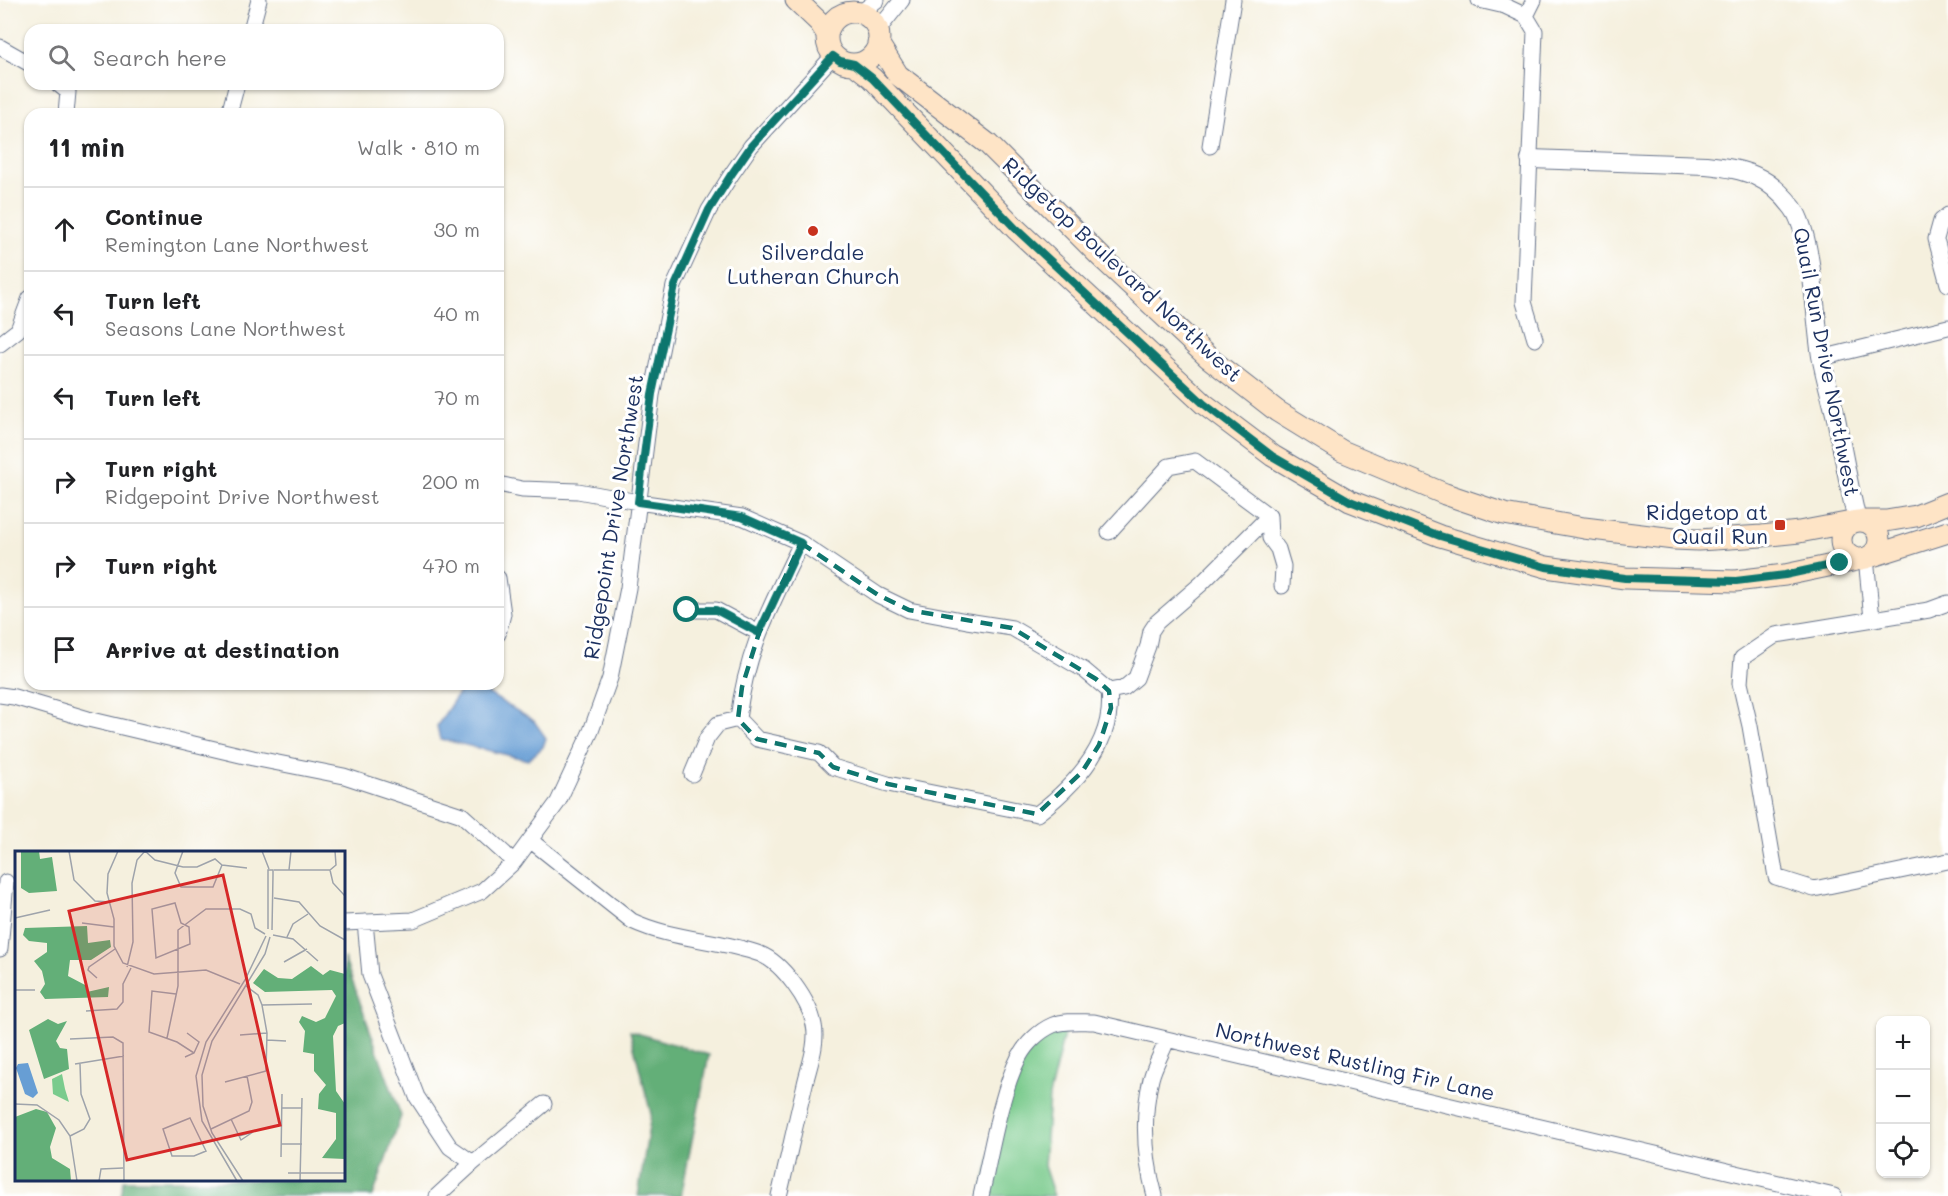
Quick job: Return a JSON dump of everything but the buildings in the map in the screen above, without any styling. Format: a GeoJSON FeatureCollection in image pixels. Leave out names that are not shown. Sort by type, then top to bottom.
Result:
{"type":"FeatureCollection","features":[{"type":"Feature","properties":{"kind":"main road"},"geometry":{"type":"LineString","coordinates":[[796,0],[820,23],[827,34]]}},
{"type":"Feature","properties":{"kind":"main road"},"geometry":{"type":"LineString","coordinates":[[849,8],[868,17],[878,37],[873,55],[866,61],[854,64],[840,61],[828,48],[827,34],[831,24],[849,8]]}},
{"type":"Feature","properties":{"kind":"main road","name":"Ridgetop Boulevard Northwest"},"geometry":{"type":"LineString","coordinates":[[878,37],[898,75],[988,144],[1101,257],[1209,358],[1277,411],[1342,451],[1445,494],[1504,514],[1584,528],[1674,539],[1698,540],[1799,532],[1857,521],[1886,521],[1916,516],[1948,503]]}},
{"type":"Feature","properties":{"kind":"main road","name":"Ridgetop Boulevard Northwest"},"geometry":{"type":"LineString","coordinates":[[854,64],[872,78],[1016,229],[1204,404],[1272,456],[1350,501],[1440,536],[1546,567],[1625,578],[1736,581],[1785,575],[1866,558],[1948,532]]}},
{"type":"Feature","properties":{"kind":"main road","name":"Quail Run Drive Northwest"},"geometry":{"type":"LineString","coordinates":[[1857,521],[1869,524],[1877,532],[1879,539],[1876,550],[1866,558]]}},
{"type":"Feature","properties":{"kind":"street"},"geometry":{"type":"LineString","coordinates":[[253,24],[259,0]]}},
{"type":"Feature","properties":{"kind":"street"},"geometry":{"type":"LineString","coordinates":[[849,8],[877,0]]}},
{"type":"Feature","properties":{"kind":"street"},"geometry":{"type":"LineString","coordinates":[[878,37],[902,0]]}},
{"type":"Feature","properties":{"kind":"street"},"geometry":{"type":"LineString","coordinates":[[1210,146],[1233,0]]}},
{"type":"Feature","properties":{"kind":"street"},"geometry":{"type":"LineString","coordinates":[[1479,0],[1505,6],[1526,16],[1535,31],[1524,302],[1535,339]]}},
{"type":"Feature","properties":{"kind":"street"},"geometry":{"type":"LineString","coordinates":[[1526,16],[1534,0]]}},
{"type":"Feature","properties":{"kind":"street"},"geometry":{"type":"LineString","coordinates":[[0,47],[24,61]]}},
{"type":"Feature","properties":{"kind":"street","name":"Ridgepoint Drive Northwest"},"geometry":{"type":"LineString","coordinates":[[345,923],[413,920],[482,891],[514,862],[558,802],[591,731],[610,678],[628,588],[652,394],[675,286],[709,210],[731,175],[751,146],[833,56]]}},
{"type":"Feature","properties":{"kind":"street"},"geometry":{"type":"LineString","coordinates":[[66,90],[68,92],[67,108]]}},
{"type":"Feature","properties":{"kind":"street"},"geometry":{"type":"LineString","coordinates":[[231,108],[235,90]]}},
{"type":"Feature","properties":{"kind":"street","name":"Quail Run Drive Northwest"},"geometry":{"type":"LineString","coordinates":[[1530,159],[1706,165],[1732,168],[1753,173],[1793,209],[1802,229],[1809,259],[1821,358],[1857,521]]}},
{"type":"Feature","properties":{"kind":"street"},"geometry":{"type":"LineString","coordinates":[[1948,215],[1941,220],[1936,239],[1948,284]]}},
{"type":"Feature","properties":{"kind":"street"},"geometry":{"type":"LineString","coordinates":[[0,344],[18,330],[24,314]]}},
{"type":"Feature","properties":{"kind":"street"},"geometry":{"type":"LineString","coordinates":[[1821,358],[1948,327]]}},
{"type":"Feature","properties":{"kind":"street"},"geometry":{"type":"LineString","coordinates":[[1109,532],[1168,466],[1196,461],[1269,516]]}},
{"type":"Feature","properties":{"kind":"street"},"geometry":{"type":"LineString","coordinates":[[504,485],[522,489],[578,491],[742,517],[801,543],[878,595],[909,610],[1012,628],[1084,670],[1108,691],[1111,708],[1099,745],[1082,772],[1060,796],[1037,814],[888,784],[834,767],[819,753],[757,739],[738,719]]}},
{"type":"Feature","properties":{"kind":"street"},"geometry":{"type":"LineString","coordinates":[[1108,691],[1124,688],[1136,678],[1151,631],[1158,622],[1201,584],[1269,516]]}},
{"type":"Feature","properties":{"kind":"street"},"geometry":{"type":"LineString","coordinates":[[1269,516],[1270,538],[1278,549],[1283,566],[1282,586]]}},
{"type":"Feature","properties":{"kind":"street"},"geometry":{"type":"LineString","coordinates":[[738,719],[742,687],[759,633],[801,543]]}},
{"type":"Feature","properties":{"kind":"street"},"geometry":{"type":"LineString","coordinates":[[1866,558],[1872,619]]}},
{"type":"Feature","properties":{"kind":"street"},"geometry":{"type":"LineString","coordinates":[[1948,603],[1929,610],[1776,635],[1742,658],[1740,683],[1750,726],[1776,877],[1814,889],[1948,861]]}},
{"type":"Feature","properties":{"kind":"street"},"geometry":{"type":"LineString","coordinates":[[687,610],[716,610],[759,633]]}},
{"type":"Feature","properties":{"kind":"street"},"geometry":{"type":"LineString","coordinates":[[0,695],[242,756],[344,776],[462,815],[514,862]]}},
{"type":"Feature","properties":{"kind":"street"},"geometry":{"type":"LineString","coordinates":[[692,774],[707,738],[718,724],[738,719]]}},
{"type":"Feature","properties":{"kind":"street"},"geometry":{"type":"LineString","coordinates":[[530,840],[632,921],[648,929],[727,945],[764,956],[781,969],[796,987],[810,1010],[815,1027],[813,1052],[779,1196]]}},
{"type":"Feature","properties":{"kind":"street"},"geometry":{"type":"LineString","coordinates":[[0,949],[8,881]]}},
{"type":"Feature","properties":{"kind":"street"},"geometry":{"type":"LineString","coordinates":[[365,922],[370,975],[417,1097],[450,1148],[473,1162]]}},
{"type":"Feature","properties":{"kind":"street","name":"Northwest Rustling Fir Lane"},"geometry":{"type":"LineString","coordinates":[[981,1196],[1007,1087],[1020,1056],[1030,1042],[1042,1032],[1062,1023],[1094,1023],[1834,1196]]}},
{"type":"Feature","properties":{"kind":"street"},"geometry":{"type":"LineString","coordinates":[[1155,1196],[1146,1145],[1147,1118],[1151,1078],[1167,1040]]}},
{"type":"Feature","properties":{"kind":"street"},"geometry":{"type":"LineString","coordinates":[[437,1196],[473,1162],[544,1104]]}},
{"type":"Feature","properties":{"kind":"highlighted area"},"geometry":{"type":"Polygon","coordinates":[[[801,543],[878,595],[909,610],[1012,628],[1096,679],[1109,691],[1111,708],[1099,745],[1082,772],[1037,814],[888,784],[833,767],[819,753],[757,739],[738,719],[742,687],[759,633],[801,543]]]}},
{"type":"Feature","properties":{"kind":"green space"},"geometry":{"type":"Polygon","coordinates":[[[345,961],[401,1116],[373,1196],[121,1196],[124,1181],[345,1181],[345,961]]]}},
{"type":"Feature","properties":{"kind":"green space"},"geometry":{"type":"Polygon","coordinates":[[[1066,1026],[1049,1096],[1044,1166],[1054,1196],[981,1196],[1007,1087],[1030,1042],[1066,1026]]]}},
{"type":"Feature","properties":{"kind":"green space"},"geometry":{"type":"Polygon","coordinates":[[[630,1031],[709,1055],[681,1196],[638,1196],[651,1114],[630,1031]]]}},
{"type":"Feature","properties":{"kind":"water"},"geometry":{"type":"Polygon","coordinates":[[[460,690],[482,690],[534,721],[546,738],[543,747],[528,760],[440,739],[437,726],[460,690]]]}},
{"type":"Feature","properties":{"kind":"place","name":"Silverdale Lutheran Church"},"geometry":{"type":"Point","coordinates":[813,231]}},
{"type":"Feature","properties":{"kind":"place","name":"Ridgetop at Quail Run"},"geometry":{"type":"Point","coordinates":[1780,525]}},
{"type":"Feature","properties":{"kind":"route"},"geometry":{"type":"LineString","coordinates":[[687,610],[716,610],[759,633],[801,543],[742,517],[638,502],[652,394],[675,286],[709,210],[731,175],[751,146],[833,56],[840,61],[854,64],[872,78],[1016,229],[1204,404],[1272,456],[1350,501],[1391,519],[1440,536],[1546,567],[1625,578],[1736,581],[1785,575],[1840,563]]}}]}
